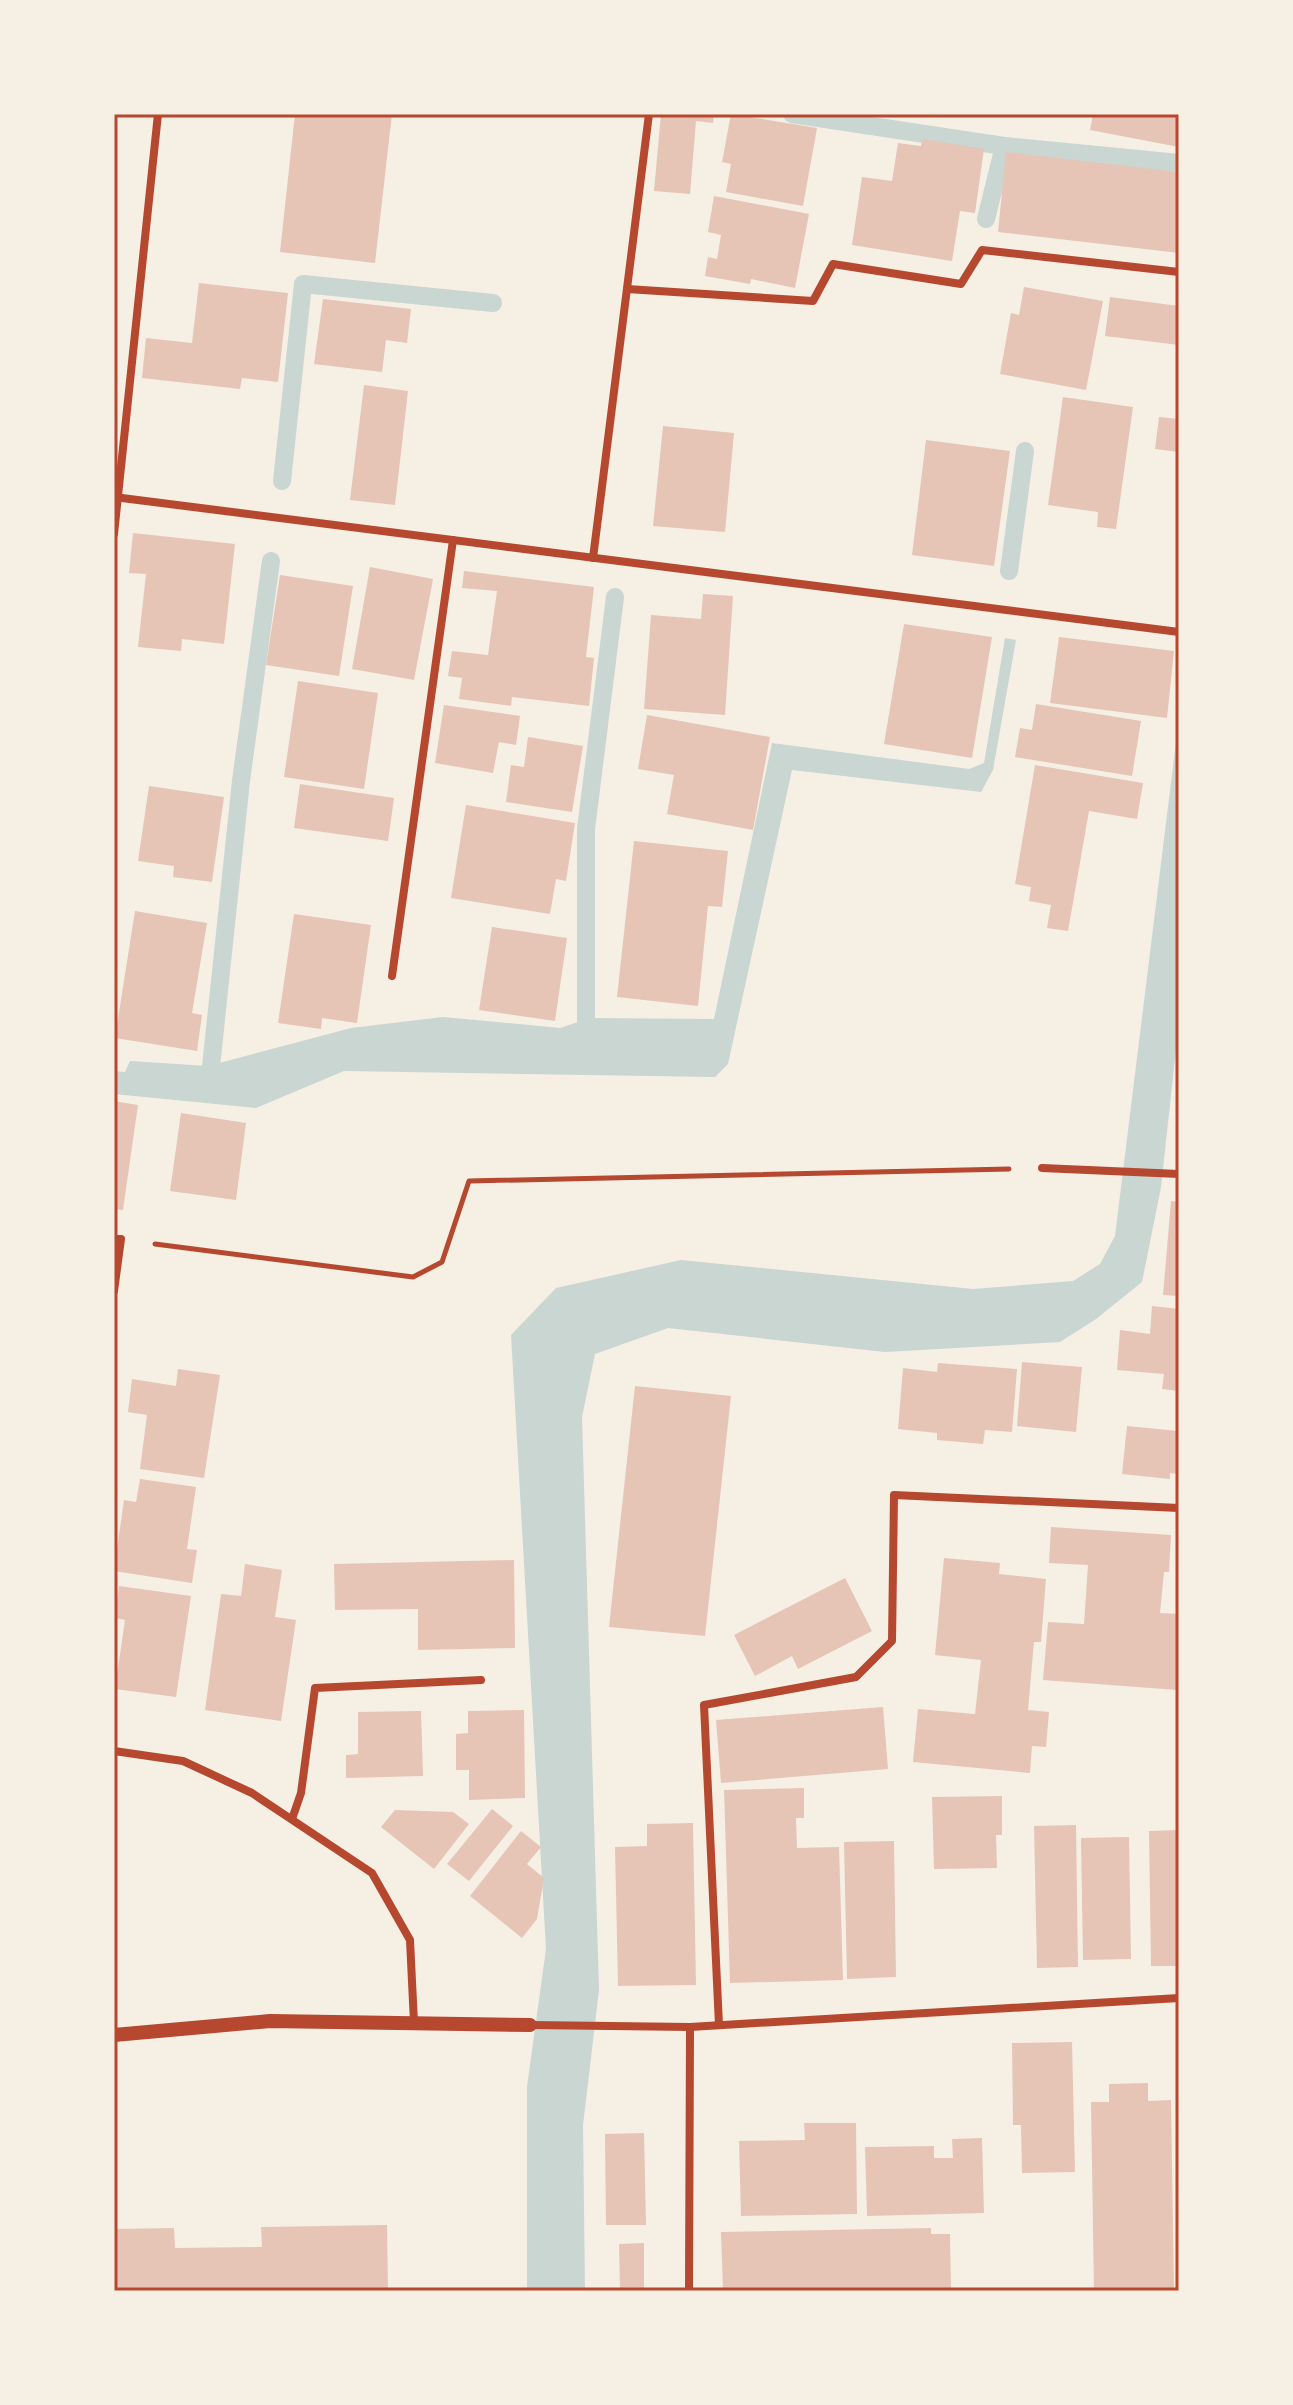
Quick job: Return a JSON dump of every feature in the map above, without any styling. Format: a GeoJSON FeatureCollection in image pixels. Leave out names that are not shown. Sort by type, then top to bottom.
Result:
{"type":"FeatureCollection","features":[{"type":"Feature","properties":{"kind":"street"},"geometry":{"type":"LineString","coordinates":[[114,534],[158,114]]}},
{"type":"Feature","properties":{"kind":"street"},"geometry":{"type":"LineString","coordinates":[[593,558],[649,114]]}},
{"type":"Feature","properties":{"kind":"street"},"geometry":{"type":"LineString","coordinates":[[627,289],[813,301],[833,264],[961,284],[982,250],[1179,272]]}},
{"type":"Feature","properties":{"kind":"street"},"geometry":{"type":"LineString","coordinates":[[116,497],[1179,632]]}},
{"type":"Feature","properties":{"kind":"street"},"geometry":{"type":"LineString","coordinates":[[392,976],[453,540]]}},
{"type":"Feature","properties":{"kind":"street"},"geometry":{"type":"LineString","coordinates":[[1042,1168],[1179,1174]]}},
{"type":"Feature","properties":{"kind":"street"},"geometry":{"type":"LineString","coordinates":[[114,1291],[118,1239]]}},
{"type":"Feature","properties":{"kind":"street"},"geometry":{"type":"LineString","coordinates":[[719,2025],[704,1705],[856,1677],[892,1641],[894,1495],[1179,1508]]}},
{"type":"Feature","properties":{"kind":"street"},"geometry":{"type":"LineString","coordinates":[[292,1819],[301,1793],[315,1688],[481,1680]]}},
{"type":"Feature","properties":{"kind":"street"},"geometry":{"type":"LineString","coordinates":[[114,1751],[183,1761],[252,1793],[372,1873],[410,1940],[414,2023]]}},
{"type":"Feature","properties":{"kind":"street"},"geometry":{"type":"LineString","coordinates":[[114,2035],[270,2021],[690,2027],[1179,1998]]}},
{"type":"Feature","properties":{"kind":"street"},"geometry":{"type":"LineString","coordinates":[[689,2291],[690,2027]]}},
{"type":"Feature","properties":{"kind":"path"},"geometry":{"type":"LineString","coordinates":[[118,1239],[413,1277],[442,1262],[469,1181],[1042,1168]]}},
{"type":"Feature","properties":{"kind":"shaded area"},"geometry":{"type":"Polygon","coordinates":[[[1005,638],[1016,640],[993,770],[981,792],[792,770],[728,1064],[715,1077],[344,1071],[256,1108],[114,1094],[114,1071],[125,1072],[130,1061],[208,1066],[351,1028],[443,1017],[560,1028],[590,1018],[714,1019],[772,743],[969,769],[984,763],[1005,638]]]}},
{"type":"Feature","properties":{"kind":"shaded area"},"geometry":{"type":"Polygon","coordinates":[[[1179,718],[1179,1022],[1161,1187],[1142,1282],[1096,1319],[1060,1342],[885,1352],[668,1328],[595,1354],[582,1417],[599,1990],[583,2125],[585,2291],[527,2291],[527,2087],[546,1949],[511,1335],[556,1288],[681,1260],[973,1289],[1073,1281],[1100,1264],[1115,1236],[1179,718]]]}},
{"type":"Feature","properties":{"kind":"building"},"geometry":{"type":"Polygon","coordinates":[[[295,114],[392,114],[375,263],[280,252],[295,114]]]}},
{"type":"Feature","properties":{"kind":"building"},"geometry":{"type":"Polygon","coordinates":[[[661,114],[714,114],[713,123],[696,121],[690,194],[654,191],[661,114]]]}},
{"type":"Feature","properties":{"kind":"building"},"geometry":{"type":"Polygon","coordinates":[[[731,114],[817,128],[803,206],[726,192],[731,164],[722,162],[731,114]]]}},
{"type":"Feature","properties":{"kind":"building"},"geometry":{"type":"Polygon","coordinates":[[[1093,114],[1179,114],[1179,147],[1090,130],[1093,114]]]}},
{"type":"Feature","properties":{"kind":"building"},"geometry":{"type":"Polygon","coordinates":[[[922,139],[984,149],[975,213],[960,211],[952,261],[852,245],[862,177],[892,181],[898,143],[921,146],[922,139]]]}},
{"type":"Feature","properties":{"kind":"building"},"geometry":{"type":"Polygon","coordinates":[[[1006,152],[1179,172],[1179,253],[998,232],[1006,152]]]}},
{"type":"Feature","properties":{"kind":"building"},"geometry":{"type":"Polygon","coordinates":[[[714,196],[809,214],[795,288],[751,279],[750,284],[705,276],[708,257],[717,259],[721,235],[708,232],[714,196]]]}},
{"type":"Feature","properties":{"kind":"building"},"geometry":{"type":"Polygon","coordinates":[[[199,283],[288,293],[278,382],[242,378],[240,389],[142,378],[146,338],[192,343],[199,283]]]}},
{"type":"Feature","properties":{"kind":"building"},"geometry":{"type":"Polygon","coordinates":[[[1024,287],[1103,301],[1086,390],[1000,374],[1011,313],[1019,315],[1024,287]]]}},
{"type":"Feature","properties":{"kind":"building"},"geometry":{"type":"Polygon","coordinates":[[[1110,297],[1179,306],[1179,345],[1105,336],[1110,297]]]}},
{"type":"Feature","properties":{"kind":"building"},"geometry":{"type":"Polygon","coordinates":[[[323,299],[411,309],[407,343],[386,340],[382,372],[314,364],[323,299]]]}},
{"type":"Feature","properties":{"kind":"building"},"geometry":{"type":"Polygon","coordinates":[[[364,385],[408,391],[395,505],[350,500],[364,385]]]}},
{"type":"Feature","properties":{"kind":"building"},"geometry":{"type":"Polygon","coordinates":[[[1063,397],[1133,407],[1116,529],[1097,527],[1098,512],[1048,505],[1063,397]]]}},
{"type":"Feature","properties":{"kind":"building"},"geometry":{"type":"Polygon","coordinates":[[[1159,417],[1179,419],[1179,452],[1155,449],[1159,417]]]}},
{"type":"Feature","properties":{"kind":"building"},"geometry":{"type":"Polygon","coordinates":[[[663,426],[734,433],[725,532],[653,526],[663,426]]]}},
{"type":"Feature","properties":{"kind":"building"},"geometry":{"type":"Polygon","coordinates":[[[926,440],[1010,451],[994,566],[912,555],[926,440]]]}},
{"type":"Feature","properties":{"kind":"building"},"geometry":{"type":"Polygon","coordinates":[[[133,533],[235,544],[224,644],[182,639],[181,651],[138,647],[146,574],[129,573],[133,533]]]}},
{"type":"Feature","properties":{"kind":"building"},"geometry":{"type":"Polygon","coordinates":[[[370,567],[433,579],[414,680],[352,669],[370,567]]]}},
{"type":"Feature","properties":{"kind":"building"},"geometry":{"type":"Polygon","coordinates":[[[464,571],[594,587],[586,657],[594,658],[589,706],[512,697],[511,706],[459,699],[462,678],[448,676],[452,651],[488,655],[497,591],[462,588],[464,571]]]}},
{"type":"Feature","properties":{"kind":"building"},"geometry":{"type":"Polygon","coordinates":[[[280,575],[353,586],[339,676],[266,665],[280,575]]]}},
{"type":"Feature","properties":{"kind":"building"},"geometry":{"type":"Polygon","coordinates":[[[703,594],[733,596],[725,715],[644,709],[651,615],[701,619],[703,594]]]}},
{"type":"Feature","properties":{"kind":"building"},"geometry":{"type":"Polygon","coordinates":[[[904,624],[992,637],[972,758],[884,744],[904,624]]]}},
{"type":"Feature","properties":{"kind":"building"},"geometry":{"type":"Polygon","coordinates":[[[1059,637],[1174,651],[1167,718],[1050,703],[1059,637]]]}},
{"type":"Feature","properties":{"kind":"building"},"geometry":{"type":"Polygon","coordinates":[[[298,681],[378,693],[364,789],[284,777],[298,681]]]}},
{"type":"Feature","properties":{"kind":"building"},"geometry":{"type":"Polygon","coordinates":[[[1036,704],[1141,721],[1132,776],[1015,757],[1020,728],[1032,730],[1036,704]]]}},
{"type":"Feature","properties":{"kind":"building"},"geometry":{"type":"Polygon","coordinates":[[[444,705],[520,716],[516,745],[499,742],[493,773],[435,763],[444,705]]]}},
{"type":"Feature","properties":{"kind":"building"},"geometry":{"type":"Polygon","coordinates":[[[647,715],[770,737],[753,830],[667,814],[674,775],[638,769],[647,715]]]}},
{"type":"Feature","properties":{"kind":"building"},"geometry":{"type":"Polygon","coordinates":[[[528,737],[583,746],[572,812],[506,802],[511,765],[524,767],[528,737]]]}},
{"type":"Feature","properties":{"kind":"building"},"geometry":{"type":"Polygon","coordinates":[[[1035,765],[1143,783],[1137,819],[1089,811],[1068,931],[1047,928],[1051,905],[1029,901],[1031,887],[1015,884],[1035,765]]]}},
{"type":"Feature","properties":{"kind":"building"},"geometry":{"type":"Polygon","coordinates":[[[300,784],[394,798],[388,841],[294,828],[300,784]]]}},
{"type":"Feature","properties":{"kind":"building"},"geometry":{"type":"Polygon","coordinates":[[[149,786],[224,797],[212,882],[173,877],[174,866],[138,861],[149,786]]]}},
{"type":"Feature","properties":{"kind":"building"},"geometry":{"type":"Polygon","coordinates":[[[466,805],[575,823],[566,881],[556,879],[550,914],[451,898],[466,805]]]}},
{"type":"Feature","properties":{"kind":"building"},"geometry":{"type":"Polygon","coordinates":[[[634,841],[728,851],[722,907],[708,906],[698,1006],[617,997],[634,841]]]}},
{"type":"Feature","properties":{"kind":"building"},"geometry":{"type":"Polygon","coordinates":[[[135,911],[207,923],[192,1013],[202,1015],[197,1051],[115,1038],[135,911]]]}},
{"type":"Feature","properties":{"kind":"building"},"geometry":{"type":"Polygon","coordinates":[[[294,914],[371,925],[357,1023],[322,1018],[321,1029],[278,1023],[294,914]]]}},
{"type":"Feature","properties":{"kind":"building"},"geometry":{"type":"Polygon","coordinates":[[[492,927],[567,938],[555,1021],[479,1010],[492,927]]]}},
{"type":"Feature","properties":{"kind":"building"},"geometry":{"type":"Polygon","coordinates":[[[114,1101],[138,1105],[123,1210],[114,1209],[114,1101]]]}},
{"type":"Feature","properties":{"kind":"building"},"geometry":{"type":"Polygon","coordinates":[[[181,1113],[246,1123],[236,1200],[170,1191],[181,1113]]]}},
{"type":"Feature","properties":{"kind":"building"},"geometry":{"type":"Polygon","coordinates":[[[1171,1201],[1179,1202],[1179,1296],[1163,1295],[1171,1201]]]}},
{"type":"Feature","properties":{"kind":"building"},"geometry":{"type":"Polygon","coordinates":[[[1152,1306],[1179,1309],[1179,1391],[1162,1389],[1164,1374],[1117,1370],[1120,1330],[1150,1334],[1152,1306]]]}},
{"type":"Feature","properties":{"kind":"building"},"geometry":{"type":"Polygon","coordinates":[[[1022,1362],[1082,1367],[1076,1432],[1017,1426],[1022,1362]]]}},
{"type":"Feature","properties":{"kind":"building"},"geometry":{"type":"Polygon","coordinates":[[[938,1363],[1017,1369],[1012,1432],[985,1430],[983,1444],[937,1440],[937,1433],[898,1429],[903,1368],[937,1372],[938,1363]]]}},
{"type":"Feature","properties":{"kind":"building"},"geometry":{"type":"Polygon","coordinates":[[[178,1369],[220,1375],[204,1478],[140,1469],[147,1415],[128,1412],[132,1379],[176,1386],[178,1369]]]}},
{"type":"Feature","properties":{"kind":"building"},"geometry":{"type":"Polygon","coordinates":[[[635,1386],[731,1396],[705,1636],[609,1627],[635,1386]]]}},
{"type":"Feature","properties":{"kind":"building"},"geometry":{"type":"Polygon","coordinates":[[[1127,1426],[1178,1431],[1179,1474],[1170,1473],[1170,1479],[1122,1474],[1127,1426]]]}},
{"type":"Feature","properties":{"kind":"building"},"geometry":{"type":"Polygon","coordinates":[[[140,1479],[196,1487],[187,1549],[197,1550],[192,1583],[114,1571],[124,1500],[136,1502],[140,1479]]]}},
{"type":"Feature","properties":{"kind":"building"},"geometry":{"type":"Polygon","coordinates":[[[1051,1527],[1171,1535],[1169,1572],[1164,1572],[1160,1613],[1179,1614],[1177,1690],[1043,1680],[1048,1622],[1084,1624],[1088,1565],[1049,1563],[1051,1527]]]}},
{"type":"Feature","properties":{"kind":"building"},"geometry":{"type":"Polygon","coordinates":[[[944,1558],[1000,1563],[999,1574],[1046,1579],[1041,1642],[1034,1642],[1028,1710],[1049,1712],[1046,1747],[1032,1746],[1030,1773],[913,1762],[918,1709],[975,1714],[981,1660],[935,1655],[944,1558]]]}},
{"type":"Feature","properties":{"kind":"building"},"geometry":{"type":"Polygon","coordinates":[[[514,1560],[515,1648],[418,1650],[418,1609],[335,1610],[334,1564],[514,1560]]]}},
{"type":"Feature","properties":{"kind":"building"},"geometry":{"type":"Polygon","coordinates":[[[245,1564],[282,1570],[275,1617],[296,1620],[281,1721],[205,1710],[221,1594],[241,1596],[245,1564]]]}},
{"type":"Feature","properties":{"kind":"building"},"geometry":{"type":"Polygon","coordinates":[[[845,1578],[872,1631],[798,1669],[792,1656],[755,1676],[734,1635],[845,1578]]]}},
{"type":"Feature","properties":{"kind":"building"},"geometry":{"type":"Polygon","coordinates":[[[119,1586],[191,1596],[176,1697],[115,1689],[125,1620],[115,1618],[119,1586]]]}},
{"type":"Feature","properties":{"kind":"building"},"geometry":{"type":"Polygon","coordinates":[[[883,1707],[888,1769],[721,1783],[716,1720],[883,1707]]]}},
{"type":"Feature","properties":{"kind":"building"},"geometry":{"type":"Polygon","coordinates":[[[524,1710],[525,1798],[469,1800],[469,1770],[456,1770],[456,1734],[468,1733],[468,1711],[524,1710]]]}},
{"type":"Feature","properties":{"kind":"building"},"geometry":{"type":"Polygon","coordinates":[[[421,1711],[423,1776],[346,1778],[346,1755],[358,1754],[358,1712],[421,1711]]]}},
{"type":"Feature","properties":{"kind":"building"},"geometry":{"type":"Polygon","coordinates":[[[804,1788],[804,1818],[796,1818],[797,1848],[839,1847],[843,1980],[730,1983],[724,1790],[804,1788]]]}},
{"type":"Feature","properties":{"kind":"building"},"geometry":{"type":"Polygon","coordinates":[[[1002,1796],[1002,1835],[996,1835],[997,1868],[934,1869],[932,1797],[1002,1796]]]}},
{"type":"Feature","properties":{"kind":"building"},"geometry":{"type":"Polygon","coordinates":[[[492,1809],[513,1826],[469,1881],[447,1864],[492,1809]]]}},
{"type":"Feature","properties":{"kind":"building"},"geometry":{"type":"Polygon","coordinates":[[[395,1810],[453,1812],[469,1824],[434,1869],[381,1827],[395,1810]]]}},
{"type":"Feature","properties":{"kind":"building"},"geometry":{"type":"Polygon","coordinates":[[[693,1823],[696,1985],[618,1986],[615,1847],[647,1846],[647,1824],[693,1823]]]}},
{"type":"Feature","properties":{"kind":"building"},"geometry":{"type":"Polygon","coordinates":[[[1076,1825],[1078,1967],[1037,1968],[1034,1826],[1076,1825]]]}},
{"type":"Feature","properties":{"kind":"building"},"geometry":{"type":"Polygon","coordinates":[[[1179,1830],[1179,1966],[1151,1966],[1149,1831],[1179,1830]]]}},
{"type":"Feature","properties":{"kind":"building"},"geometry":{"type":"Polygon","coordinates":[[[521,1831],[541,1847],[527,1864],[544,1878],[537,1919],[522,1938],[470,1896],[521,1831]]]}},
{"type":"Feature","properties":{"kind":"building"},"geometry":{"type":"Polygon","coordinates":[[[1129,1837],[1131,1959],[1083,1960],[1081,1838],[1129,1837]]]}},
{"type":"Feature","properties":{"kind":"building"},"geometry":{"type":"Polygon","coordinates":[[[894,1841],[896,1977],[847,1979],[844,1842],[894,1841]]]}},
{"type":"Feature","properties":{"kind":"building"},"geometry":{"type":"Polygon","coordinates":[[[1072,2042],[1075,2172],[1022,2173],[1021,2125],[1013,2125],[1012,2043],[1072,2042]]]}},
{"type":"Feature","properties":{"kind":"building"},"geometry":{"type":"Polygon","coordinates":[[[1148,2083],[1148,2101],[1171,2100],[1174,2291],[1094,2291],[1091,2102],[1109,2102],[1109,2084],[1148,2083]]]}},
{"type":"Feature","properties":{"kind":"building"},"geometry":{"type":"Polygon","coordinates":[[[804,2123],[856,2123],[857,2214],[741,2216],[739,2141],[805,2140],[804,2123]]]}},
{"type":"Feature","properties":{"kind":"building"},"geometry":{"type":"Polygon","coordinates":[[[644,2133],[646,2225],[606,2225],[605,2134],[644,2133]]]}},
{"type":"Feature","properties":{"kind":"building"},"geometry":{"type":"Polygon","coordinates":[[[982,2138],[984,2213],[867,2216],[865,2147],[934,2146],[934,2158],[953,2158],[952,2139],[982,2138]]]}},
{"type":"Feature","properties":{"kind":"building"},"geometry":{"type":"Polygon","coordinates":[[[387,2225],[388,2291],[114,2291],[114,2229],[174,2228],[175,2248],[262,2247],[261,2227],[387,2225]]]}},
{"type":"Feature","properties":{"kind":"building"},"geometry":{"type":"Polygon","coordinates":[[[931,2228],[931,2234],[950,2234],[951,2291],[723,2291],[721,2232],[931,2228]]]}},
{"type":"Feature","properties":{"kind":"building"},"geometry":{"type":"Polygon","coordinates":[[[644,2243],[644,2289],[620,2289],[619,2244],[644,2243]]]}},
{"type":"Feature","properties":{"kind":"waterway"},"geometry":{"type":"LineString","coordinates":[[792,114],[1004,146],[1179,163]]}},
{"type":"Feature","properties":{"kind":"waterway"},"geometry":{"type":"LineString","coordinates":[[986,219],[1004,146]]}},
{"type":"Feature","properties":{"kind":"waterway"},"geometry":{"type":"LineString","coordinates":[[282,481],[303,284],[493,303]]}},
{"type":"Feature","properties":{"kind":"waterway"},"geometry":{"type":"LineString","coordinates":[[1009,571],[1025,451]]}},
{"type":"Feature","properties":{"kind":"waterway"},"geometry":{"type":"LineString","coordinates":[[209,1086],[241,781],[271,561]]}},
{"type":"Feature","properties":{"kind":"waterway"},"geometry":{"type":"LineString","coordinates":[[586,1045],[586,829],[615,597]]}}]}
